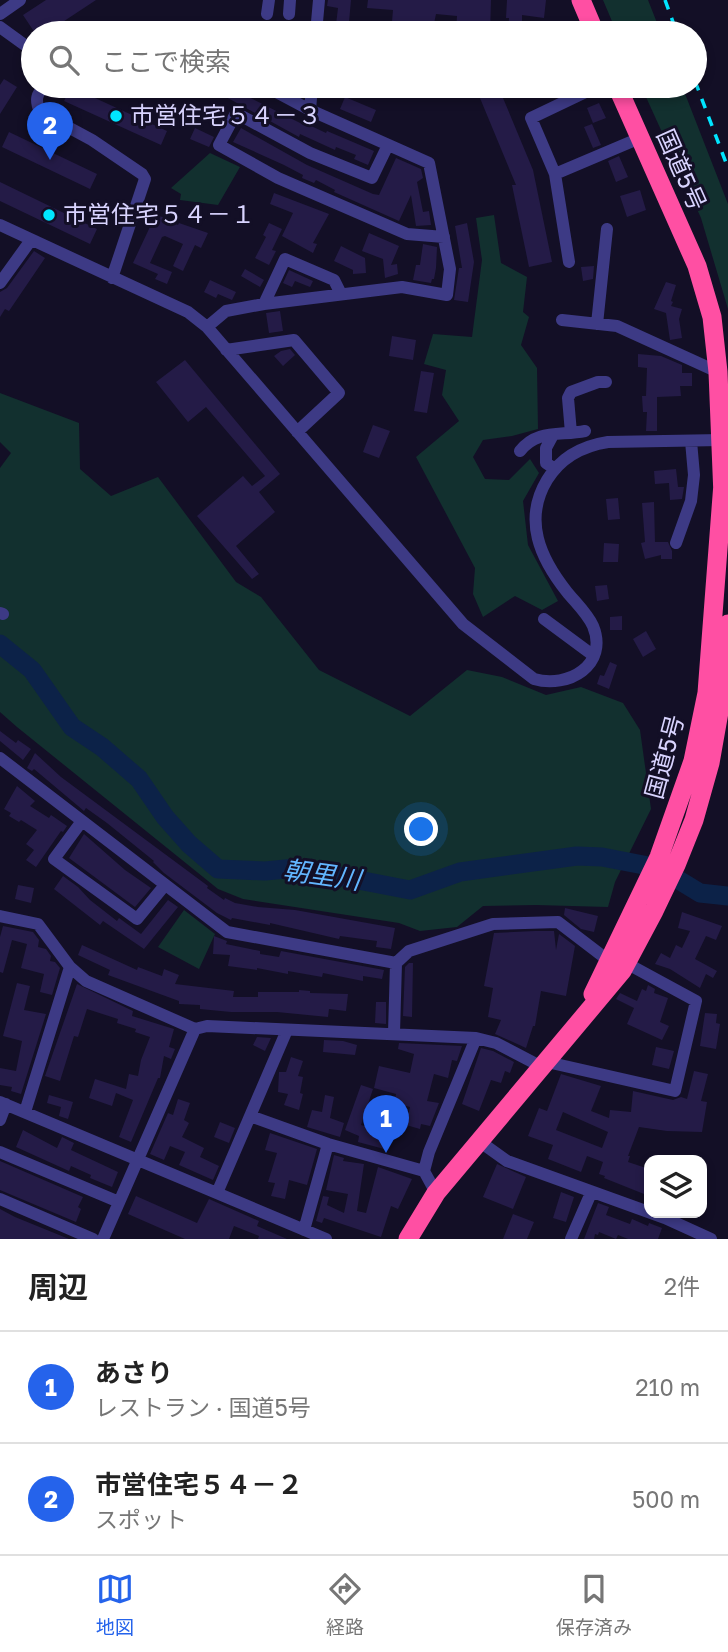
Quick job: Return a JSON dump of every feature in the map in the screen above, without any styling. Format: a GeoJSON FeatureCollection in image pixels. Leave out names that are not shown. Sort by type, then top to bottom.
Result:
{"type":"FeatureCollection","features":[{"type":"Feature","properties":{"kind":"highway"},"geometry":{"type":"LineString","coordinates":[[581,0],[590,21]]}},
{"type":"Feature","properties":{"kind":"highway","name":"国道5号"},"geometry":{"type":"LineString","coordinates":[[623,98],[696,266],[712,317],[718,372],[728,562]]}},
{"type":"Feature","properties":{"kind":"highway","name":"国道5号"},"geometry":{"type":"LineString","coordinates":[[701,762],[723,483]]}},
{"type":"Feature","properties":{"kind":"highway","name":"国道5号"},"geometry":{"type":"LineString","coordinates":[[408,1239],[436,1193],[579,1023],[618,965],[645,906],[676,865],[685,817],[722,695],[728,624]]}},
{"type":"Feature","properties":{"kind":"street"},"geometry":{"type":"LineString","coordinates":[[0,14],[20,0]]}},
{"type":"Feature","properties":{"kind":"street"},"geometry":{"type":"LineString","coordinates":[[267,14],[268,0]]}},
{"type":"Feature","properties":{"kind":"street"},"geometry":{"type":"LineString","coordinates":[[289,14],[290,0]]}},
{"type":"Feature","properties":{"kind":"street"},"geometry":{"type":"LineString","coordinates":[[317,21],[318,0]]}},
{"type":"Feature","properties":{"kind":"street"},"geometry":{"type":"LineString","coordinates":[[0,27],[21,42]]}},
{"type":"Feature","properties":{"kind":"street"},"geometry":{"type":"LineString","coordinates":[[37,98],[40,112],[92,140],[145,178],[112,278]]}},
{"type":"Feature","properties":{"kind":"street"},"geometry":{"type":"LineString","coordinates":[[207,327],[226,311],[264,304],[402,287],[447,295],[450,269],[429,163],[288,98]]}},
{"type":"Feature","properties":{"kind":"street"},"geometry":{"type":"LineString","coordinates":[[310,110],[311,98]]}},
{"type":"Feature","properties":{"kind":"street"},"geometry":{"type":"LineString","coordinates":[[569,262],[555,174],[531,118],[573,98]]}},
{"type":"Feature","properties":{"kind":"street"},"geometry":{"type":"LineString","coordinates":[[388,145],[372,178],[310,153],[236,113],[219,145],[278,178],[407,234],[444,237]]}},
{"type":"Feature","properties":{"kind":"street"},"geometry":{"type":"LineString","coordinates":[[555,174],[640,138]]}},
{"type":"Feature","properties":{"kind":"street"},"geometry":{"type":"LineString","coordinates":[[0,225],[188,312],[207,327],[463,624],[534,679],[545,682],[565,680],[580,674],[594,656],[596,636],[593,626],[549,569],[536,536],[535,509],[540,494],[555,469],[580,448],[592,444],[721,440]]}},
{"type":"Feature","properties":{"kind":"street"},"geometry":{"type":"LineString","coordinates":[[597,324],[607,229]]}},
{"type":"Feature","properties":{"kind":"street"},"geometry":{"type":"LineString","coordinates":[[0,283],[31,240]]}},
{"type":"Feature","properties":{"kind":"street"},"geometry":{"type":"LineString","coordinates":[[264,304],[285,259],[334,280],[341,294]]}},
{"type":"Feature","properties":{"kind":"street"},"geometry":{"type":"LineString","coordinates":[[562,320],[617,326],[718,372]]}},
{"type":"Feature","properties":{"kind":"street"},"geometry":{"type":"LineString","coordinates":[[226,350],[294,340],[339,393],[297,432]]}},
{"type":"Feature","properties":{"kind":"street"},"geometry":{"type":"LineString","coordinates":[[571,433],[568,398],[571,392],[598,382],[606,382]]}},
{"type":"Feature","properties":{"kind":"street"},"geometry":{"type":"LineString","coordinates":[[520,451],[528,441],[538,436],[585,430]]}},
{"type":"Feature","properties":{"kind":"street"},"geometry":{"type":"LineString","coordinates":[[553,435],[546,448],[546,463],[555,469]]}},
{"type":"Feature","properties":{"kind":"street"},"geometry":{"type":"LineString","coordinates":[[676,543],[691,501],[694,475],[691,441]]}},
{"type":"Feature","properties":{"kind":"street"},"geometry":{"type":"LineString","coordinates":[[544,620],[594,656]]}},
{"type":"Feature","properties":{"kind":"street"},"geometry":{"type":"LineString","coordinates":[[0,758],[227,932],[396,963]]}},
{"type":"Feature","properties":{"kind":"street"},"geometry":{"type":"LineString","coordinates":[[82,821],[54,859],[137,919],[164,885]]}},
{"type":"Feature","properties":{"kind":"street"},"geometry":{"type":"LineString","coordinates":[[0,916],[37,924],[71,967],[86,981],[195,1029],[207,1026],[476,1038],[496,1043],[545,1065],[675,1091],[696,1001],[618,965],[558,922],[493,924],[409,951],[396,963],[394,1033]]}},
{"type":"Feature","properties":{"kind":"street"},"geometry":{"type":"LineString","coordinates":[[25,1112],[71,967]]}},
{"type":"Feature","properties":{"kind":"street"},"geometry":{"type":"LineString","coordinates":[[103,1239],[195,1029]]}},
{"type":"Feature","properties":{"kind":"street"},"geometry":{"type":"LineString","coordinates":[[217,1193],[287,1030]]}},
{"type":"Feature","properties":{"kind":"street"},"geometry":{"type":"LineString","coordinates":[[436,1193],[424,1171],[429,1152],[476,1038]]}},
{"type":"Feature","properties":{"kind":"street"},"geometry":{"type":"LineString","coordinates":[[0,1120],[3,1103],[326,1239]]}},
{"type":"Feature","properties":{"kind":"street"},"geometry":{"type":"LineString","coordinates":[[250,1116],[328,1144],[424,1171]]}},
{"type":"Feature","properties":{"kind":"street"},"geometry":{"type":"LineString","coordinates":[[478,1141],[508,1161],[665,1219],[710,1239]]}},
{"type":"Feature","properties":{"kind":"street"},"geometry":{"type":"LineString","coordinates":[[304,1230],[328,1144]]}},
{"type":"Feature","properties":{"kind":"street"},"geometry":{"type":"LineString","coordinates":[[0,1152],[119,1202]]}},
{"type":"Feature","properties":{"kind":"street"},"geometry":{"type":"LineString","coordinates":[[571,1239],[591,1192]]}},
{"type":"Feature","properties":{"kind":"street"},"geometry":{"type":"LineString","coordinates":[[0,1199],[93,1239]]}},
{"type":"Feature","properties":{"kind":"green space"},"geometry":{"type":"Polygon","coordinates":[[[603,0],[648,0],[656,21],[612,21],[603,0]]]}},
{"type":"Feature","properties":{"kind":"green space"},"geometry":{"type":"Polygon","coordinates":[[[646,98],[687,98],[728,204],[728,309],[701,218],[646,98]]]}},
{"type":"Feature","properties":{"kind":"green space"},"geometry":{"type":"Polygon","coordinates":[[[210,153],[240,167],[218,205],[180,200],[181,194],[171,188],[210,153]]]}},
{"type":"Feature","properties":{"kind":"green space"},"geometry":{"type":"Polygon","coordinates":[[[494,215],[501,263],[527,277],[523,312],[529,317],[521,345],[537,368],[538,429],[483,440],[473,457],[485,479],[509,480],[530,459],[539,473],[523,501],[528,545],[558,601],[542,610],[515,596],[483,617],[473,594],[475,568],[416,457],[459,421],[442,395],[446,370],[424,364],[433,334],[472,337],[482,260],[476,218],[494,215]]]}},
{"type":"Feature","properties":{"kind":"green space"},"geometry":{"type":"Polygon","coordinates":[[[0,393],[79,423],[80,469],[111,496],[158,477],[236,582],[261,597],[319,670],[410,716],[467,670],[502,677],[546,695],[581,687],[623,703],[640,730],[651,809],[615,882],[608,907],[483,906],[457,927],[420,931],[399,923],[243,899],[218,889],[17,727],[0,712],[0,468],[11,453],[0,442],[0,393]]]}},
{"type":"Feature","properties":{"kind":"green space"},"geometry":{"type":"Polygon","coordinates":[[[184,910],[215,934],[199,969],[158,947],[184,910]]]}},
{"type":"Feature","properties":{"kind":"building"},"geometry":{"type":"Polygon","coordinates":[[[46,0],[96,0],[64,21],[27,21],[23,15],[46,0]]]}},
{"type":"Feature","properties":{"kind":"building"},"geometry":{"type":"Polygon","coordinates":[[[328,0],[351,0],[349,21],[336,21],[338,8],[327,6],[328,0]]]}},
{"type":"Feature","properties":{"kind":"building"},"geometry":{"type":"Polygon","coordinates":[[[368,0],[491,0],[490,21],[457,21],[457,16],[436,14],[435,21],[392,21],[393,10],[367,8],[368,0]]]}},
{"type":"Feature","properties":{"kind":"building"},"geometry":{"type":"Polygon","coordinates":[[[507,0],[546,0],[544,18],[522,15],[522,21],[509,21],[509,18],[506,18],[507,0]]]}},
{"type":"Feature","properties":{"kind":"building"},"geometry":{"type":"Polygon","coordinates":[[[4,79],[17,87],[0,114],[0,85],[4,79]]]}},
{"type":"Feature","properties":{"kind":"building","name":"市営住宅５４－３"},"geometry":{"type":"Polygon","coordinates":[[[66,98],[95,98],[167,131],[161,145],[64,101],[66,98]]]}},
{"type":"Feature","properties":{"kind":"building"},"geometry":{"type":"Polygon","coordinates":[[[228,98],[251,98],[308,127],[309,125],[326,133],[327,131],[374,151],[368,165],[354,159],[356,155],[336,147],[335,150],[300,134],[299,137],[228,98]]]}},
{"type":"Feature","properties":{"kind":"building"},"geometry":{"type":"Polygon","coordinates":[[[345,98],[347,98],[376,110],[371,122],[340,109],[345,98]]]}},
{"type":"Feature","properties":{"kind":"building"},"geometry":{"type":"Polygon","coordinates":[[[480,98],[503,98],[533,170],[552,262],[529,267],[512,185],[516,185],[480,98]]]}},
{"type":"Feature","properties":{"kind":"building"},"geometry":{"type":"Polygon","coordinates":[[[599,103],[606,118],[593,123],[587,108],[599,103]]]}},
{"type":"Feature","properties":{"kind":"building"},"geometry":{"type":"Polygon","coordinates":[[[592,124],[601,145],[593,148],[584,127],[592,124]]]}},
{"type":"Feature","properties":{"kind":"building"},"geometry":{"type":"Polygon","coordinates":[[[195,128],[214,137],[209,147],[190,139],[195,128]]]}},
{"type":"Feature","properties":{"kind":"building"},"geometry":{"type":"Polygon","coordinates":[[[241,128],[307,165],[373,194],[379,195],[396,158],[421,169],[423,178],[417,182],[423,212],[429,211],[431,225],[416,226],[411,195],[399,221],[334,192],[335,190],[316,180],[314,183],[302,178],[303,175],[284,165],[233,142],[241,128]]]}},
{"type":"Feature","properties":{"kind":"building"},"geometry":{"type":"Polygon","coordinates":[[[9,132],[97,174],[90,189],[2,147],[9,132]]]}},
{"type":"Feature","properties":{"kind":"building"},"geometry":{"type":"Polygon","coordinates":[[[619,156],[628,177],[616,182],[608,161],[619,156]]]}},
{"type":"Feature","properties":{"kind":"building","name":"市営住宅５４－１"},"geometry":{"type":"Polygon","coordinates":[[[0,182],[97,229],[90,244],[0,201],[0,182]]]}},
{"type":"Feature","properties":{"kind":"building"},"geometry":{"type":"Polygon","coordinates":[[[640,190],[646,210],[627,217],[620,196],[640,190]]]}},
{"type":"Feature","properties":{"kind":"building"},"geometry":{"type":"Polygon","coordinates":[[[274,193],[329,214],[313,243],[317,244],[313,253],[282,236],[293,213],[270,204],[274,193]]]}},
{"type":"Feature","properties":{"kind":"building"},"geometry":{"type":"Polygon","coordinates":[[[156,214],[178,225],[179,223],[208,233],[201,248],[195,245],[183,271],[173,266],[183,244],[162,237],[150,263],[172,272],[167,284],[155,279],[158,274],[133,263],[156,214]]]}},
{"type":"Feature","properties":{"kind":"building"},"geometry":{"type":"Polygon","coordinates":[[[269,223],[282,229],[272,250],[276,251],[269,265],[255,258],[266,237],[263,235],[269,223]]]}},
{"type":"Feature","properties":{"kind":"building"},"geometry":{"type":"Polygon","coordinates":[[[467,223],[474,262],[468,302],[454,300],[459,268],[462,268],[455,226],[467,223]]]}},
{"type":"Feature","properties":{"kind":"building"},"geometry":{"type":"Polygon","coordinates":[[[369,233],[399,246],[391,265],[397,264],[398,274],[385,278],[383,259],[362,251],[369,233]]]}},
{"type":"Feature","properties":{"kind":"building"},"geometry":{"type":"Polygon","coordinates":[[[423,244],[437,247],[436,268],[431,283],[413,280],[416,265],[420,265],[423,244]]]}},
{"type":"Feature","properties":{"kind":"building"},"geometry":{"type":"Polygon","coordinates":[[[341,246],[365,258],[366,273],[353,274],[353,270],[334,261],[341,246]]]}},
{"type":"Feature","properties":{"kind":"building"},"geometry":{"type":"Polygon","coordinates":[[[34,251],[45,258],[9,311],[5,309],[0,317],[0,292],[7,288],[34,251]]]}},
{"type":"Feature","properties":{"kind":"building"},"geometry":{"type":"Polygon","coordinates":[[[594,266],[593,279],[583,281],[581,267],[594,266]]]}},
{"type":"Feature","properties":{"kind":"building"},"geometry":{"type":"Polygon","coordinates":[[[245,269],[264,280],[260,287],[241,276],[245,269]]]}},
{"type":"Feature","properties":{"kind":"building"},"geometry":{"type":"Polygon","coordinates":[[[289,270],[313,281],[310,287],[295,281],[292,287],[283,283],[289,270]]]}},
{"type":"Feature","properties":{"kind":"building"},"geometry":{"type":"Polygon","coordinates":[[[210,280],[236,292],[232,300],[218,294],[216,298],[204,292],[210,280]]]}},
{"type":"Feature","properties":{"kind":"building"},"geometry":{"type":"Polygon","coordinates":[[[666,282],[676,285],[671,306],[682,309],[679,319],[682,338],[670,340],[666,313],[654,309],[666,282]]]}},
{"type":"Feature","properties":{"kind":"building"},"geometry":{"type":"Polygon","coordinates":[[[280,311],[283,331],[269,333],[266,313],[280,311]]]}},
{"type":"Feature","properties":{"kind":"building"},"geometry":{"type":"Polygon","coordinates":[[[392,336],[416,340],[413,360],[389,356],[392,336]]]}},
{"type":"Feature","properties":{"kind":"building"},"geometry":{"type":"Polygon","coordinates":[[[290,349],[295,355],[283,366],[274,356],[290,349]]]}},
{"type":"Feature","properties":{"kind":"building"},"geometry":{"type":"Polygon","coordinates":[[[638,354],[661,356],[682,365],[682,373],[692,373],[692,386],[680,386],[681,396],[657,397],[657,431],[646,431],[647,412],[643,412],[642,396],[646,396],[647,368],[638,367],[638,354]]]}},
{"type":"Feature","properties":{"kind":"building"},"geometry":{"type":"Polygon","coordinates":[[[185,360],[280,474],[259,492],[275,512],[236,546],[259,574],[252,579],[197,516],[243,476],[252,486],[265,476],[206,407],[188,422],[156,382],[185,360]]]}},
{"type":"Feature","properties":{"kind":"building"},"geometry":{"type":"Polygon","coordinates":[[[421,371],[434,373],[427,413],[414,411],[421,371]]]}},
{"type":"Feature","properties":{"kind":"building"},"geometry":{"type":"Polygon","coordinates":[[[373,425],[390,431],[379,458],[363,452],[373,425]]]}},
{"type":"Feature","properties":{"kind":"building"},"geometry":{"type":"Polygon","coordinates":[[[676,469],[678,487],[684,487],[682,499],[670,500],[669,483],[655,484],[654,471],[676,469]]]}},
{"type":"Feature","properties":{"kind":"building"},"geometry":{"type":"Polygon","coordinates":[[[618,498],[620,519],[608,520],[606,499],[618,498]]]}},
{"type":"Feature","properties":{"kind":"building"},"geometry":{"type":"Polygon","coordinates":[[[654,502],[655,542],[668,542],[672,559],[661,559],[661,555],[645,559],[641,543],[645,542],[642,503],[654,502]]]}},
{"type":"Feature","properties":{"kind":"building"},"geometry":{"type":"Polygon","coordinates":[[[604,543],[619,544],[618,562],[603,562],[604,543]]]}},
{"type":"Feature","properties":{"kind":"building"},"geometry":{"type":"Polygon","coordinates":[[[607,585],[609,599],[597,601],[595,586],[607,585]]]}},
{"type":"Feature","properties":{"kind":"building"},"geometry":{"type":"Polygon","coordinates":[[[622,616],[622,630],[610,630],[610,617],[622,616]]]}},
{"type":"Feature","properties":{"kind":"building"},"geometry":{"type":"Polygon","coordinates":[[[646,631],[656,649],[643,657],[633,639],[646,631]]]}},
{"type":"Feature","properties":{"kind":"building"},"geometry":{"type":"Polygon","coordinates":[[[610,662],[617,665],[609,689],[597,684],[610,662]]]}},
{"type":"Feature","properties":{"kind":"building"},"geometry":{"type":"Polygon","coordinates":[[[0,731],[16,743],[18,740],[31,749],[23,760],[0,741],[0,731]]]}},
{"type":"Feature","properties":{"kind":"building"},"geometry":{"type":"Polygon","coordinates":[[[35,753],[61,777],[224,900],[225,898],[235,903],[295,910],[395,928],[391,949],[376,947],[377,941],[340,936],[339,939],[270,923],[231,920],[217,913],[164,873],[154,861],[107,823],[86,808],[84,811],[34,769],[32,771],[27,768],[35,753]]]}},
{"type":"Feature","properties":{"kind":"building"},"geometry":{"type":"Polygon","coordinates":[[[17,786],[35,801],[30,806],[67,826],[36,867],[26,860],[34,850],[26,844],[37,830],[9,816],[11,813],[4,809],[17,786]]]}},
{"type":"Feature","properties":{"kind":"building"},"geometry":{"type":"Polygon","coordinates":[[[84,834],[125,870],[151,888],[135,907],[69,858],[84,834]]]}},
{"type":"Feature","properties":{"kind":"building"},"geometry":{"type":"Polygon","coordinates":[[[63,876],[117,921],[119,918],[141,934],[168,900],[178,907],[144,949],[103,921],[100,925],[54,889],[63,876]]]}},
{"type":"Feature","properties":{"kind":"building"},"geometry":{"type":"Polygon","coordinates":[[[18,885],[34,888],[31,903],[15,899],[18,885]]]}},
{"type":"Feature","properties":{"kind":"building"},"geometry":{"type":"Polygon","coordinates":[[[565,908],[598,916],[594,932],[581,929],[564,915],[565,908]]]}},
{"type":"Feature","properties":{"kind":"building"},"geometry":{"type":"Polygon","coordinates":[[[682,912],[722,926],[716,940],[706,936],[695,959],[717,971],[713,978],[706,974],[700,988],[670,969],[655,964],[661,953],[670,958],[676,945],[682,948],[690,931],[678,928],[682,912]]]}},
{"type":"Feature","properties":{"kind":"building"},"geometry":{"type":"Polygon","coordinates":[[[3,926],[33,932],[39,940],[38,947],[46,949],[51,956],[50,961],[60,968],[52,995],[40,992],[44,974],[21,968],[27,944],[12,940],[3,973],[0,972],[0,937],[3,926]]]}},
{"type":"Feature","properties":{"kind":"building"},"geometry":{"type":"Polygon","coordinates":[[[554,931],[556,950],[559,934],[575,946],[566,996],[541,991],[535,1026],[526,1048],[495,1034],[501,1020],[488,1017],[493,988],[484,986],[494,933],[554,931]]]}},
{"type":"Feature","properties":{"kind":"building"},"geometry":{"type":"Polygon","coordinates":[[[214,936],[227,941],[226,944],[260,951],[260,954],[279,957],[281,951],[384,970],[382,979],[363,976],[363,981],[323,973],[322,977],[228,966],[230,955],[213,954],[214,936]]]}},
{"type":"Feature","properties":{"kind":"building"},"geometry":{"type":"Polygon","coordinates":[[[82,945],[137,970],[138,967],[162,976],[164,969],[179,975],[175,984],[234,991],[233,997],[258,997],[258,992],[299,990],[348,994],[346,1011],[329,1009],[328,1017],[277,1012],[231,1012],[200,1009],[200,1005],[179,1004],[179,1001],[108,975],[110,970],[78,955],[82,945]]]}},
{"type":"Feature","properties":{"kind":"building"},"geometry":{"type":"Polygon","coordinates":[[[413,963],[412,1017],[403,1016],[405,967],[413,963]]]}},
{"type":"Feature","properties":{"kind":"building"},"geometry":{"type":"Polygon","coordinates":[[[17,983],[30,986],[24,1010],[46,1014],[21,1094],[11,1091],[12,1087],[0,1085],[0,1068],[16,1071],[22,1041],[3,1036],[17,983]]]}},
{"type":"Feature","properties":{"kind":"building"},"geometry":{"type":"Polygon","coordinates":[[[77,984],[133,1011],[132,1016],[174,1029],[169,1047],[175,1049],[171,1059],[164,1056],[160,1078],[131,1142],[119,1137],[133,1100],[116,1093],[112,1106],[89,1098],[95,1079],[126,1089],[129,1074],[138,1076],[150,1037],[117,1023],[118,1019],[87,1009],[78,1037],[74,1036],[60,1081],[45,1076],[77,984]]]}},
{"type":"Feature","properties":{"kind":"building"},"geometry":{"type":"Polygon","coordinates":[[[648,985],[655,989],[654,993],[668,998],[660,1022],[669,1026],[662,1040],[627,1024],[634,1008],[616,999],[620,993],[637,1001],[642,989],[646,991],[648,985]]]}},
{"type":"Feature","properties":{"kind":"building"},"geometry":{"type":"Polygon","coordinates":[[[376,1002],[386,1002],[386,1024],[375,1023],[376,1002]]]}},
{"type":"Feature","properties":{"kind":"building"},"geometry":{"type":"Polygon","coordinates":[[[705,1013],[717,1014],[716,1023],[720,1024],[716,1049],[700,1046],[705,1013]]]}},
{"type":"Feature","properties":{"kind":"building"},"geometry":{"type":"Polygon","coordinates":[[[257,1037],[271,1038],[265,1051],[253,1045],[257,1037]]]}},
{"type":"Feature","properties":{"kind":"building"},"geometry":{"type":"Polygon","coordinates":[[[324,1040],[357,1045],[355,1055],[323,1052],[324,1040]]]}},
{"type":"Feature","properties":{"kind":"building"},"geometry":{"type":"Polygon","coordinates":[[[399,1043],[462,1046],[457,1061],[452,1060],[448,1078],[434,1074],[427,1101],[439,1103],[430,1126],[421,1124],[420,1129],[406,1125],[410,1107],[394,1103],[396,1094],[374,1088],[379,1066],[410,1073],[414,1054],[398,1049],[399,1043]]]}},
{"type":"Feature","properties":{"kind":"building"},"geometry":{"type":"Polygon","coordinates":[[[656,1047],[674,1051],[669,1069],[652,1065],[656,1047]]]}},
{"type":"Feature","properties":{"kind":"building"},"geometry":{"type":"Polygon","coordinates":[[[481,1048],[514,1062],[510,1073],[505,1071],[501,1083],[491,1080],[479,1111],[462,1104],[481,1048]]]}},
{"type":"Feature","properties":{"kind":"building"},"geometry":{"type":"Polygon","coordinates":[[[291,1057],[303,1061],[298,1076],[303,1077],[299,1110],[284,1105],[288,1094],[278,1092],[279,1072],[286,1072],[291,1057]]]}},
{"type":"Feature","properties":{"kind":"building"},"geometry":{"type":"Polygon","coordinates":[[[694,1071],[708,1074],[701,1101],[707,1102],[702,1132],[639,1127],[628,1162],[644,1167],[644,1194],[604,1178],[605,1176],[599,1174],[603,1162],[587,1156],[581,1172],[548,1159],[553,1145],[528,1136],[539,1108],[547,1111],[561,1074],[601,1086],[591,1111],[609,1118],[610,1110],[631,1112],[633,1091],[673,1100],[681,1097],[687,1099],[694,1071]],[[563,1112],[556,1130],[602,1148],[608,1132],[563,1112]]]}},
{"type":"Feature","properties":{"kind":"building"},"geometry":{"type":"Polygon","coordinates":[[[361,1085],[373,1089],[361,1125],[392,1133],[388,1150],[358,1142],[359,1136],[345,1130],[361,1085]]]}},
{"type":"Feature","properties":{"kind":"building"},"geometry":{"type":"Polygon","coordinates":[[[49,1095],[73,1102],[68,1119],[59,1116],[61,1107],[47,1103],[49,1095]]]}},
{"type":"Feature","properties":{"kind":"building"},"geometry":{"type":"Polygon","coordinates":[[[325,1095],[334,1097],[330,1118],[344,1123],[340,1137],[307,1127],[312,1110],[322,1112],[325,1095]]]}},
{"type":"Feature","properties":{"kind":"building"},"geometry":{"type":"Polygon","coordinates":[[[178,1099],[190,1103],[184,1120],[189,1123],[182,1137],[204,1148],[200,1157],[219,1166],[213,1180],[179,1165],[185,1152],[170,1146],[164,1160],[150,1154],[168,1113],[173,1115],[178,1099]]]}},
{"type":"Feature","properties":{"kind":"building"},"geometry":{"type":"Polygon","coordinates":[[[220,1122],[235,1128],[229,1143],[214,1137],[220,1122]]]}},
{"type":"Feature","properties":{"kind":"building"},"geometry":{"type":"Polygon","coordinates":[[[23,1130],[57,1148],[62,1137],[74,1143],[71,1150],[118,1172],[112,1187],[71,1166],[69,1171],[16,1147],[23,1130]]]}},
{"type":"Feature","properties":{"kind":"building"},"geometry":{"type":"Polygon","coordinates":[[[270,1133],[317,1149],[307,1185],[289,1180],[285,1199],[271,1196],[275,1183],[268,1182],[277,1153],[265,1150],[270,1133]]]}},
{"type":"Feature","properties":{"kind":"building"},"geometry":{"type":"Polygon","coordinates":[[[334,1155],[344,1158],[343,1161],[364,1164],[357,1211],[366,1213],[378,1167],[412,1179],[398,1209],[391,1206],[381,1237],[324,1218],[322,1223],[316,1221],[323,1196],[329,1197],[327,1205],[344,1213],[348,1194],[326,1190],[334,1155]]]}},
{"type":"Feature","properties":{"kind":"building"},"geometry":{"type":"Polygon","coordinates":[[[0,1161],[83,1197],[78,1207],[81,1209],[76,1222],[0,1190],[0,1161]]]}},
{"type":"Feature","properties":{"kind":"building"},"geometry":{"type":"Polygon","coordinates":[[[497,1164],[526,1177],[513,1209],[483,1197],[497,1164]]]}},
{"type":"Feature","properties":{"kind":"building"},"geometry":{"type":"Polygon","coordinates":[[[561,1192],[574,1197],[566,1222],[553,1218],[561,1192]]]}},
{"type":"Feature","properties":{"kind":"building"},"geometry":{"type":"Polygon","coordinates":[[[136,1196],[197,1223],[209,1199],[259,1221],[257,1226],[287,1239],[258,1239],[259,1236],[234,1226],[229,1239],[185,1239],[128,1214],[136,1196]]]}},
{"type":"Feature","properties":{"kind":"building"},"geometry":{"type":"Polygon","coordinates":[[[598,1203],[609,1207],[606,1215],[630,1224],[632,1219],[648,1226],[649,1223],[662,1228],[658,1239],[628,1239],[618,1235],[616,1239],[599,1232],[594,1239],[584,1239],[598,1203]]]}},
{"type":"Feature","properties":{"kind":"building"},"geometry":{"type":"Polygon","coordinates":[[[0,1209],[15,1217],[69,1239],[0,1239],[0,1209]]]}},
{"type":"Feature","properties":{"kind":"building"},"geometry":{"type":"Polygon","coordinates":[[[513,1214],[534,1222],[527,1239],[503,1239],[513,1214]]]}},
{"type":"Feature","properties":{"kind":"waterway","name":"朝里川"},"geometry":{"type":"LineString","coordinates":[[0,644],[32,670],[72,727],[102,747],[139,779],[165,817],[189,844],[218,869],[265,871],[296,868],[410,890],[460,872],[577,856],[602,857],[659,868],[700,893],[728,896]]}},
{"type":"Feature","properties":{"kind":"railway"},"geometry":{"type":"LineString","coordinates":[[665,0],[673,21]]}},
{"type":"Feature","properties":{"kind":"railway"},"geometry":{"type":"LineString","coordinates":[[701,98],[728,168]]}},
{"type":"Feature","properties":{"kind":"place","name":"市営住宅５４－３"},"geometry":{"type":"Point","coordinates":[116,116]}},
{"type":"Feature","properties":{"kind":"place","name":"市営住宅５４－２"},"geometry":{"type":"Point","coordinates":[50,160]}},
{"type":"Feature","properties":{"kind":"place","name":"市営住宅５４－１"},"geometry":{"type":"Point","coordinates":[49,215]}},
{"type":"Feature","properties":{"kind":"place","name":"あさり"},"geometry":{"type":"Point","coordinates":[386,1153]}}]}
